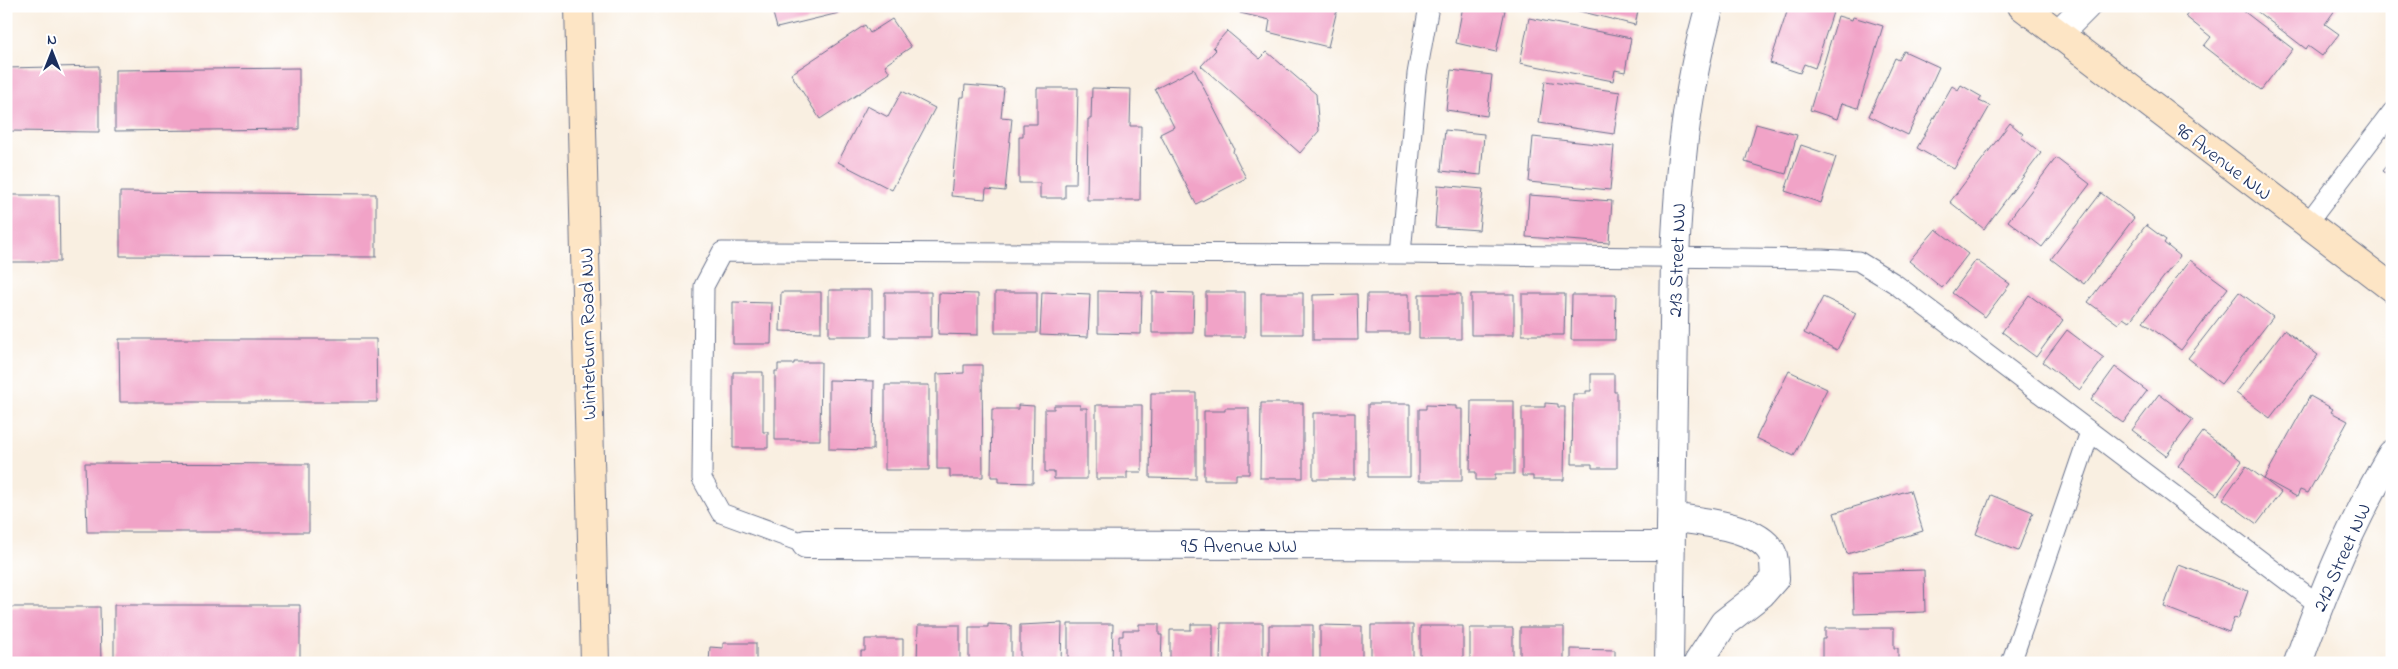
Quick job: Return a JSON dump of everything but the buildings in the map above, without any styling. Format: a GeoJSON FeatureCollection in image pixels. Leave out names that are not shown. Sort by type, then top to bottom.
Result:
{"type":"FeatureCollection","features":[{"type":"Feature","properties":{"kind":"main road","name":"Winterburn Road NW"},"geometry":{"type":"LineString","coordinates":[[579,6],[595,663]]}},
{"type":"Feature","properties":{"kind":"main road","name":"96 Avenue NW"},"geometry":{"type":"LineString","coordinates":[[2022,6],[2392,288]]}},
{"type":"Feature","properties":{"kind":"street","name":"213 Street NW"},"geometry":{"type":"LineString","coordinates":[[1669,663],[1675,257],[1678,191],[1687,106],[1710,6]]}},
{"type":"Feature","properties":{"kind":"street"},"geometry":{"type":"LineString","coordinates":[[2058,34],[2086,6]]}},
{"type":"Feature","properties":{"kind":"street","name":"212 Street NW"},"geometry":{"type":"LineString","coordinates":[[2298,663],[2318,604],[2375,482],[2392,454]]}},
{"type":"Feature","properties":{"kind":"street"},"geometry":{"type":"LineString","coordinates":[[1672,517],[1735,528],[1760,540],[1771,551],[1775,578],[1761,594],[1724,623],[1698,663]]}},
{"type":"Feature","properties":{"kind":"street","name":"95 Avenue NW"},"geometry":{"type":"LineString","coordinates":[[806,544],[1671,546]]}},
{"type":"Feature","properties":{"kind":"lane"},"geometry":{"type":"LineString","coordinates":[[1401,254],[1417,74],[1429,6]]}},
{"type":"Feature","properties":{"kind":"lane"},"geometry":{"type":"LineString","coordinates":[[2307,224],[2392,112]]}},
{"type":"Feature","properties":{"kind":"lane"},"geometry":{"type":"LineString","coordinates":[[806,544],[721,513],[702,479],[704,286],[722,252],[1401,254],[1858,261],[1894,283],[2318,604]]}},
{"type":"Feature","properties":{"kind":"lane"},"geometry":{"type":"LineString","coordinates":[[2011,663],[2090,432]]}}]}
